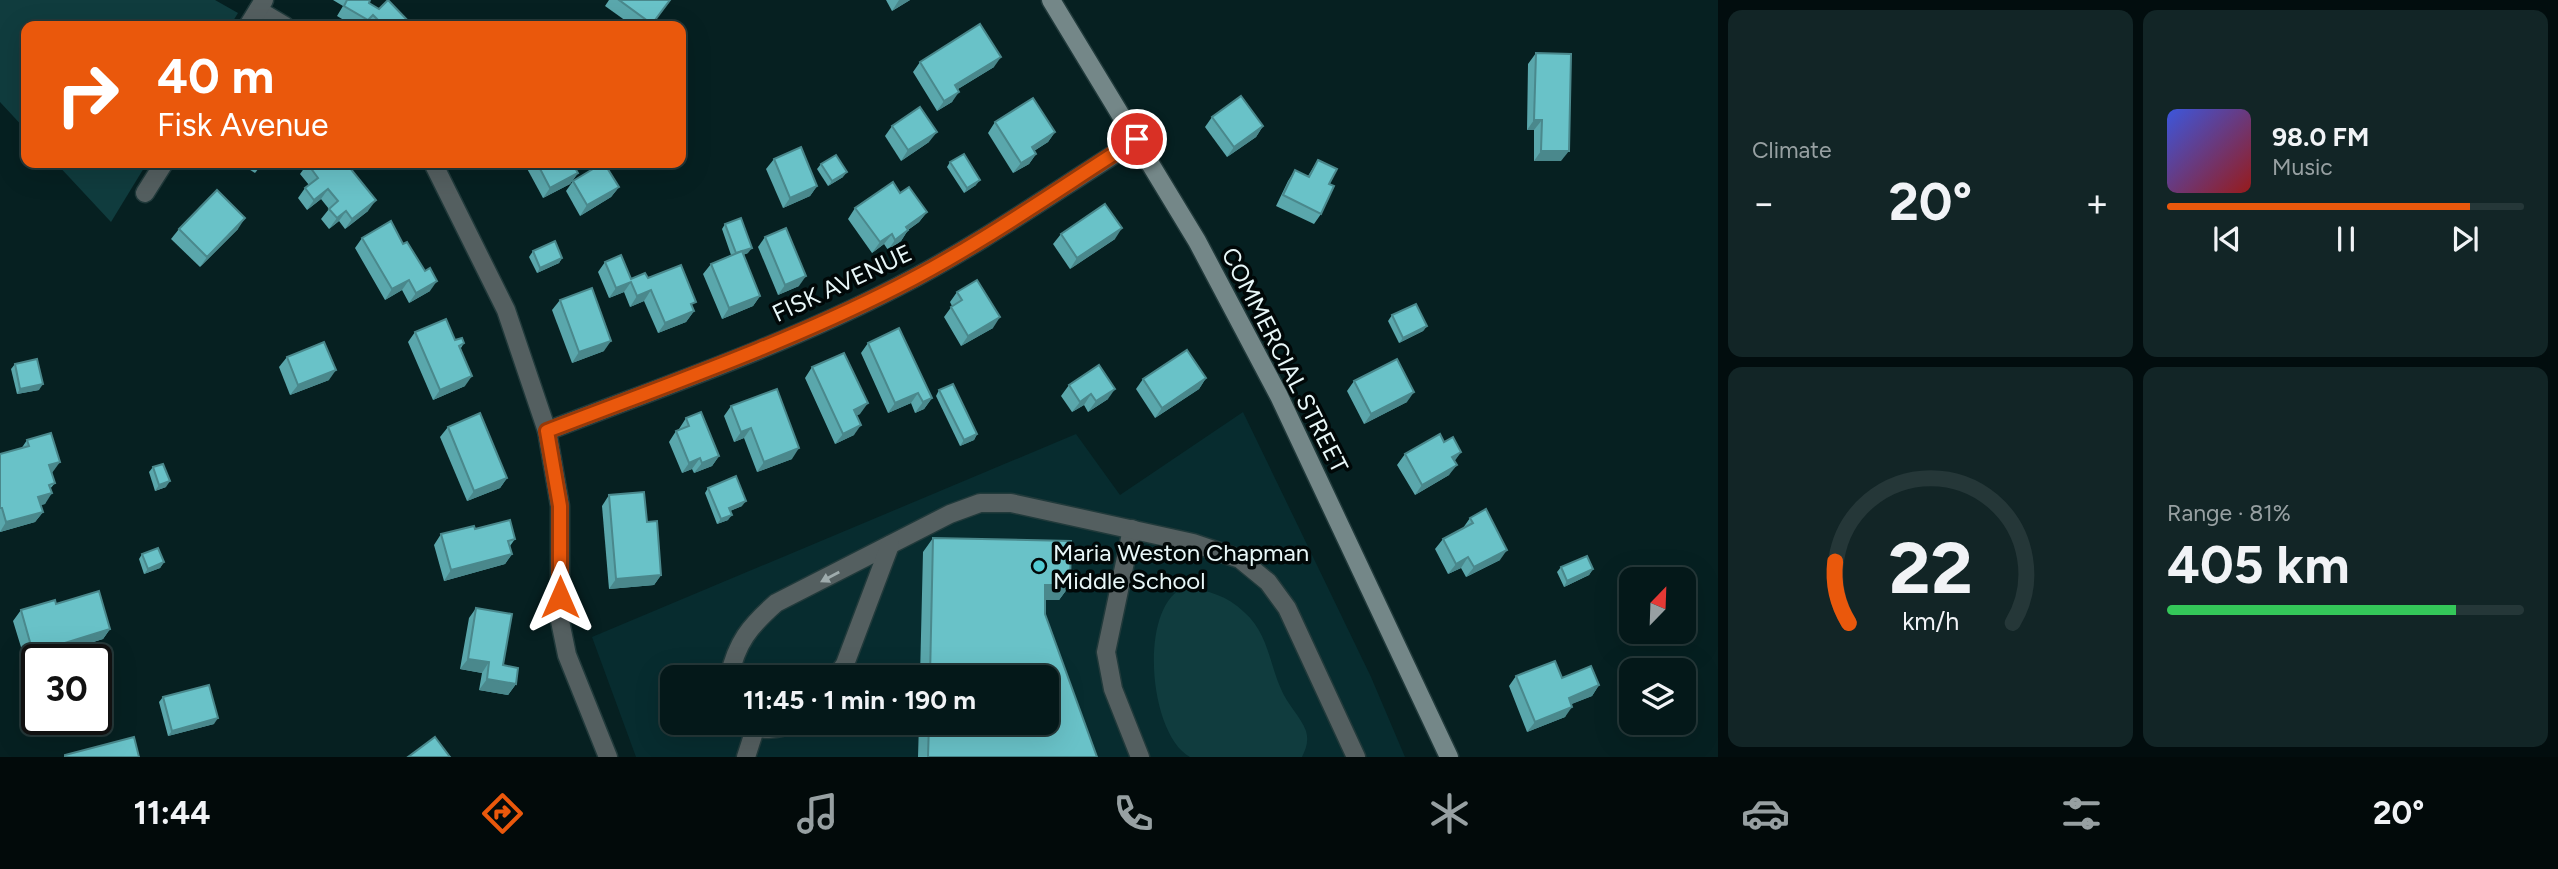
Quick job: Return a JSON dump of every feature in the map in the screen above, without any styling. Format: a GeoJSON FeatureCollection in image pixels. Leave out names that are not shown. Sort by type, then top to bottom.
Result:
{"type":"FeatureCollection","features":[{"type":"Feature","properties":{"kind":"main road","name":"COMMERCIAL STREET"},"geometry":{"type":"LineString","coordinates":[[1051,0],[1197,241],[1279,396],[1449,757]]}},
{"type":"Feature","properties":{"kind":"street"},"geometry":{"type":"LineString","coordinates":[[257,12],[275,21]]}},
{"type":"Feature","properties":{"kind":"street","name":"FISK AVENUE"},"geometry":{"type":"LineString","coordinates":[[547,431],[851,310],[955,255],[1137,139]]}},
{"type":"Feature","properties":{"kind":"street"},"geometry":{"type":"LineString","coordinates":[[145,193],[161,168]]}},
{"type":"Feature","properties":{"kind":"street"},"geometry":{"type":"LineString","coordinates":[[435,168],[506,310],[547,431],[560,506],[560,621],[567,654],[608,757]]}},
{"type":"Feature","properties":{"kind":"street"},"geometry":{"type":"LineString","coordinates":[[732,665],[735,652],[753,624],[776,603],[950,514],[980,503],[1011,503],[1193,543],[1240,559],[1268,582],[1287,608],[1356,757]]}},
{"type":"Feature","properties":{"kind":"street"},"geometry":{"type":"LineString","coordinates":[[1132,529],[1106,652],[1113,689],[1140,757]]}},
{"type":"Feature","properties":{"kind":"street"},"geometry":{"type":"LineString","coordinates":[[844,665],[890,545]]}},
{"type":"Feature","properties":{"kind":"street"},"geometry":{"type":"LineString","coordinates":[[746,757],[750,735]]}},
{"type":"Feature","properties":{"kind":"shaded area"},"geometry":{"type":"Polygon","coordinates":[[[0,0],[215,0],[238,13],[233,21],[21,21],[21,125],[0,102],[0,0]]]}},
{"type":"Feature","properties":{"kind":"shaded area"},"geometry":{"type":"Polygon","coordinates":[[[61,168],[144,168],[111,222],[61,168]]]}},
{"type":"Feature","properties":{"kind":"shaded area","name":"Maria Weston Chapman Middle School"},"geometry":{"type":"Polygon","coordinates":[[[1243,412],[1371,677],[1405,757],[636,757],[592,637],[1076,434],[1120,495],[1243,412]]]}},
{"type":"Feature","properties":{"kind":"shaded area"},"geometry":{"type":"Polygon","coordinates":[[[1185,587],[1224,598],[1252,620],[1267,648],[1284,695],[1306,731],[1307,745],[1302,757],[1190,757],[1176,744],[1165,723],[1158,698],[1154,670],[1155,643],[1160,618],[1170,599],[1185,587]]]}},
{"type":"Feature","properties":{"kind":"building"},"geometry":{"type":"Polygon","coordinates":[[[347,0],[370,0],[369,3],[379,9],[388,0],[408,21],[379,21],[373,15],[368,20],[344,6],[347,0]]]}},
{"type":"Feature","properties":{"kind":"building"},"geometry":{"type":"Polygon","coordinates":[[[619,0],[670,0],[654,21],[648,21],[619,0]]]}},
{"type":"Feature","properties":{"kind":"building"},"geometry":{"type":"Polygon","coordinates":[[[980,24],[1001,57],[955,85],[959,92],[944,101],[920,62],[980,24]]]}},
{"type":"Feature","properties":{"kind":"building"},"geometry":{"type":"Polygon","coordinates":[[[1536,53],[1571,54],[1569,151],[1541,151],[1542,120],[1534,120],[1536,53]]]}},
{"type":"Feature","properties":{"kind":"building"},"geometry":{"type":"Polygon","coordinates":[[[1241,96],[1263,126],[1234,147],[1212,117],[1241,96]]]}},
{"type":"Feature","properties":{"kind":"building"},"geometry":{"type":"Polygon","coordinates":[[[1033,98],[1055,132],[1032,147],[1036,154],[1021,163],[995,122],[1033,98]]]}},
{"type":"Feature","properties":{"kind":"building"},"geometry":{"type":"Polygon","coordinates":[[[920,107],[937,132],[908,150],[892,126],[920,107]]]}},
{"type":"Feature","properties":{"kind":"building"},"geometry":{"type":"Polygon","coordinates":[[[801,147],[817,186],[790,198],[774,159],[801,147]]]}},
{"type":"Feature","properties":{"kind":"building"},"geometry":{"type":"Polygon","coordinates":[[[964,154],[980,180],[967,188],[950,162],[964,154]]]}},
{"type":"Feature","properties":{"kind":"building"},"geometry":{"type":"Polygon","coordinates":[[[836,155],[847,172],[832,181],[821,164],[836,155]]]}},
{"type":"Feature","properties":{"kind":"building"},"geometry":{"type":"Polygon","coordinates":[[[1318,160],[1337,169],[1329,184],[1334,186],[1321,214],[1283,195],[1295,170],[1309,177],[1318,160]]]}},
{"type":"Feature","properties":{"kind":"building"},"geometry":{"type":"Polygon","coordinates":[[[311,168],[350,168],[376,200],[352,219],[346,211],[337,218],[329,209],[338,201],[328,189],[314,200],[305,188],[318,178],[311,168]]]}},
{"type":"Feature","properties":{"kind":"building"},"geometry":{"type":"Polygon","coordinates":[[[540,168],[575,168],[578,173],[550,188],[540,168]]]}},
{"type":"Feature","properties":{"kind":"building"},"geometry":{"type":"Polygon","coordinates":[[[595,168],[607,168],[619,187],[587,205],[573,181],[595,168]]]}},
{"type":"Feature","properties":{"kind":"building"},"geometry":{"type":"Polygon","coordinates":[[[893,182],[900,193],[909,187],[927,212],[906,227],[908,230],[895,240],[892,234],[880,242],[855,208],[893,182]]]}},
{"type":"Feature","properties":{"kind":"building"},"geometry":{"type":"Polygon","coordinates":[[[217,190],[245,218],[207,257],[179,229],[217,190]]]}},
{"type":"Feature","properties":{"kind":"building"},"geometry":{"type":"Polygon","coordinates":[[[1105,204],[1122,228],[1077,258],[1061,234],[1105,204]]]}},
{"type":"Feature","properties":{"kind":"building"},"geometry":{"type":"Polygon","coordinates":[[[741,218],[752,248],[736,253],[725,224],[741,218]]]}},
{"type":"Feature","properties":{"kind":"building"},"geometry":{"type":"Polygon","coordinates":[[[391,221],[403,244],[407,242],[425,271],[430,268],[437,281],[416,293],[409,280],[392,289],[362,238],[391,221]]]}},
{"type":"Feature","properties":{"kind":"building"},"geometry":{"type":"Polygon","coordinates":[[[786,228],[806,276],[785,285],[765,237],[786,228]]]}},
{"type":"Feature","properties":{"kind":"building"},"geometry":{"type":"Polygon","coordinates":[[[555,241],[562,258],[540,268],[533,251],[555,241]]]}},
{"type":"Feature","properties":{"kind":"building"},"geometry":{"type":"Polygon","coordinates":[[[742,251],[760,296],[729,308],[711,264],[742,251]]]}},
{"type":"Feature","properties":{"kind":"building"},"geometry":{"type":"Polygon","coordinates":[[[621,255],[631,279],[645,273],[648,278],[681,265],[696,302],[691,304],[694,311],[665,323],[651,290],[637,296],[631,282],[616,288],[605,262],[621,255]]]}},
{"type":"Feature","properties":{"kind":"building"},"geometry":{"type":"Polygon","coordinates":[[[977,280],[1000,317],[968,336],[951,307],[962,300],[957,292],[977,280]]]}},
{"type":"Feature","properties":{"kind":"building"},"geometry":{"type":"Polygon","coordinates":[[[592,288],[611,341],[579,352],[560,300],[592,288]]]}},
{"type":"Feature","properties":{"kind":"building"},"geometry":{"type":"Polygon","coordinates":[[[1416,304],[1427,326],[1403,338],[1392,315],[1416,304]]]}},
{"type":"Feature","properties":{"kind":"building"},"geometry":{"type":"Polygon","coordinates":[[[446,319],[455,340],[462,338],[464,343],[459,346],[472,376],[440,390],[415,332],[446,319]]]}},
{"type":"Feature","properties":{"kind":"building"},"geometry":{"type":"Polygon","coordinates":[[[899,328],[932,398],[923,402],[918,393],[895,403],[868,343],[899,328]]]}},
{"type":"Feature","properties":{"kind":"building"},"geometry":{"type":"Polygon","coordinates":[[[324,342],[336,370],[298,385],[287,357],[324,342]]]}},
{"type":"Feature","properties":{"kind":"building"},"geometry":{"type":"Polygon","coordinates":[[[1187,350],[1206,378],[1162,408],[1143,379],[1187,350]]]}},
{"type":"Feature","properties":{"kind":"building"},"geometry":{"type":"Polygon","coordinates":[[[844,353],[868,403],[854,410],[861,425],[843,434],[812,367],[844,353]]]}},
{"type":"Feature","properties":{"kind":"building"},"geometry":{"type":"Polygon","coordinates":[[[37,359],[43,384],[20,389],[15,364],[37,359]]]}},
{"type":"Feature","properties":{"kind":"building"},"geometry":{"type":"Polygon","coordinates":[[[1397,359],[1414,392],[1371,414],[1354,381],[1397,359]]]}},
{"type":"Feature","properties":{"kind":"building"},"geometry":{"type":"Polygon","coordinates":[[[1099,365],[1115,389],[1096,401],[1091,394],[1080,402],[1069,385],[1099,365]]]}},
{"type":"Feature","properties":{"kind":"building"},"geometry":{"type":"Polygon","coordinates":[[[953,384],[977,434],[964,440],[939,390],[953,384]]]}},
{"type":"Feature","properties":{"kind":"building"},"geometry":{"type":"Polygon","coordinates":[[[777,389],[799,448],[764,462],[751,428],[741,432],[731,406],[777,389]]]}},
{"type":"Feature","properties":{"kind":"building"},"geometry":{"type":"Polygon","coordinates":[[[701,412],[719,456],[702,463],[700,458],[689,463],[676,431],[689,426],[686,418],[701,412]]]}},
{"type":"Feature","properties":{"kind":"building"},"geometry":{"type":"Polygon","coordinates":[[[480,413],[507,478],[474,491],[448,427],[480,413]]]}},
{"type":"Feature","properties":{"kind":"building"},"geometry":{"type":"Polygon","coordinates":[[[51,433],[60,462],[49,465],[55,483],[49,485],[52,493],[38,497],[43,512],[6,522],[0,508],[0,454],[29,446],[27,440],[51,433]]]}},
{"type":"Feature","properties":{"kind":"building"},"geometry":{"type":"Polygon","coordinates":[[[1440,434],[1444,442],[1453,437],[1461,452],[1452,457],[1457,465],[1422,485],[1405,454],[1440,434]]]}},
{"type":"Feature","properties":{"kind":"building"},"geometry":{"type":"Polygon","coordinates":[[[163,464],[170,481],[159,485],[153,467],[163,464]]]}},
{"type":"Feature","properties":{"kind":"building"},"geometry":{"type":"Polygon","coordinates":[[[736,476],[746,501],[729,508],[732,515],[721,519],[708,488],[736,476]]]}},
{"type":"Feature","properties":{"kind":"building"},"geometry":{"type":"Polygon","coordinates":[[[644,492],[647,522],[657,521],[661,575],[616,579],[609,495],[644,492]]]}},
{"type":"Feature","properties":{"kind":"building"},"geometry":{"type":"Polygon","coordinates":[[[1486,509],[1507,550],[1474,567],[1468,557],[1456,564],[1443,539],[1473,523],[1470,518],[1486,509]]]}},
{"type":"Feature","properties":{"kind":"building"},"geometry":{"type":"Polygon","coordinates":[[[510,520],[515,539],[508,541],[512,554],[451,570],[441,534],[510,520]]]}},
{"type":"Feature","properties":{"kind":"building"},"geometry":{"type":"Polygon","coordinates":[[[933,538],[1071,541],[1070,585],[1045,585],[1045,614],[1097,757],[928,757],[929,735],[1059,735],[1059,665],[930,665],[933,538]]]}},
{"type":"Feature","properties":{"kind":"building"},"geometry":{"type":"Polygon","coordinates":[[[158,548],[164,562],[148,569],[142,554],[158,548]]]}},
{"type":"Feature","properties":{"kind":"building"},"geometry":{"type":"Polygon","coordinates":[[[1587,556],[1593,569],[1567,581],[1561,567],[1587,556]]]}},
{"type":"Feature","properties":{"kind":"building"},"geometry":{"type":"Polygon","coordinates":[[[99,591],[110,629],[65,644],[31,644],[21,610],[55,600],[56,604],[99,591]]]}},
{"type":"Feature","properties":{"kind":"building"},"geometry":{"type":"Polygon","coordinates":[[[476,608],[512,614],[503,665],[518,668],[516,684],[487,679],[489,662],[468,659],[476,608]]]}},
{"type":"Feature","properties":{"kind":"building"},"geometry":{"type":"Polygon","coordinates":[[[1555,661],[1562,678],[1591,666],[1599,685],[1569,698],[1572,707],[1535,722],[1516,676],[1555,661]]]}},
{"type":"Feature","properties":{"kind":"building"},"geometry":{"type":"Polygon","coordinates":[[[209,685],[218,718],[172,731],[163,697],[209,685]]]}},
{"type":"Feature","properties":{"kind":"building"},"geometry":{"type":"Polygon","coordinates":[[[134,737],[139,757],[65,757],[65,755],[134,737]]]}},
{"type":"Feature","properties":{"kind":"building"},"geometry":{"type":"Polygon","coordinates":[[[435,737],[450,757],[408,757],[435,737]]]}},
{"type":"Feature","properties":{"kind":"place","name":"Maria Weston Chapman Middle School"},"geometry":{"type":"Point","coordinates":[1039,566]}},
{"type":"Feature","properties":{"kind":"route"},"geometry":{"type":"LineString","coordinates":[[560,597],[560,506],[547,431],[851,310],[955,255],[1137,139]]}}]}
